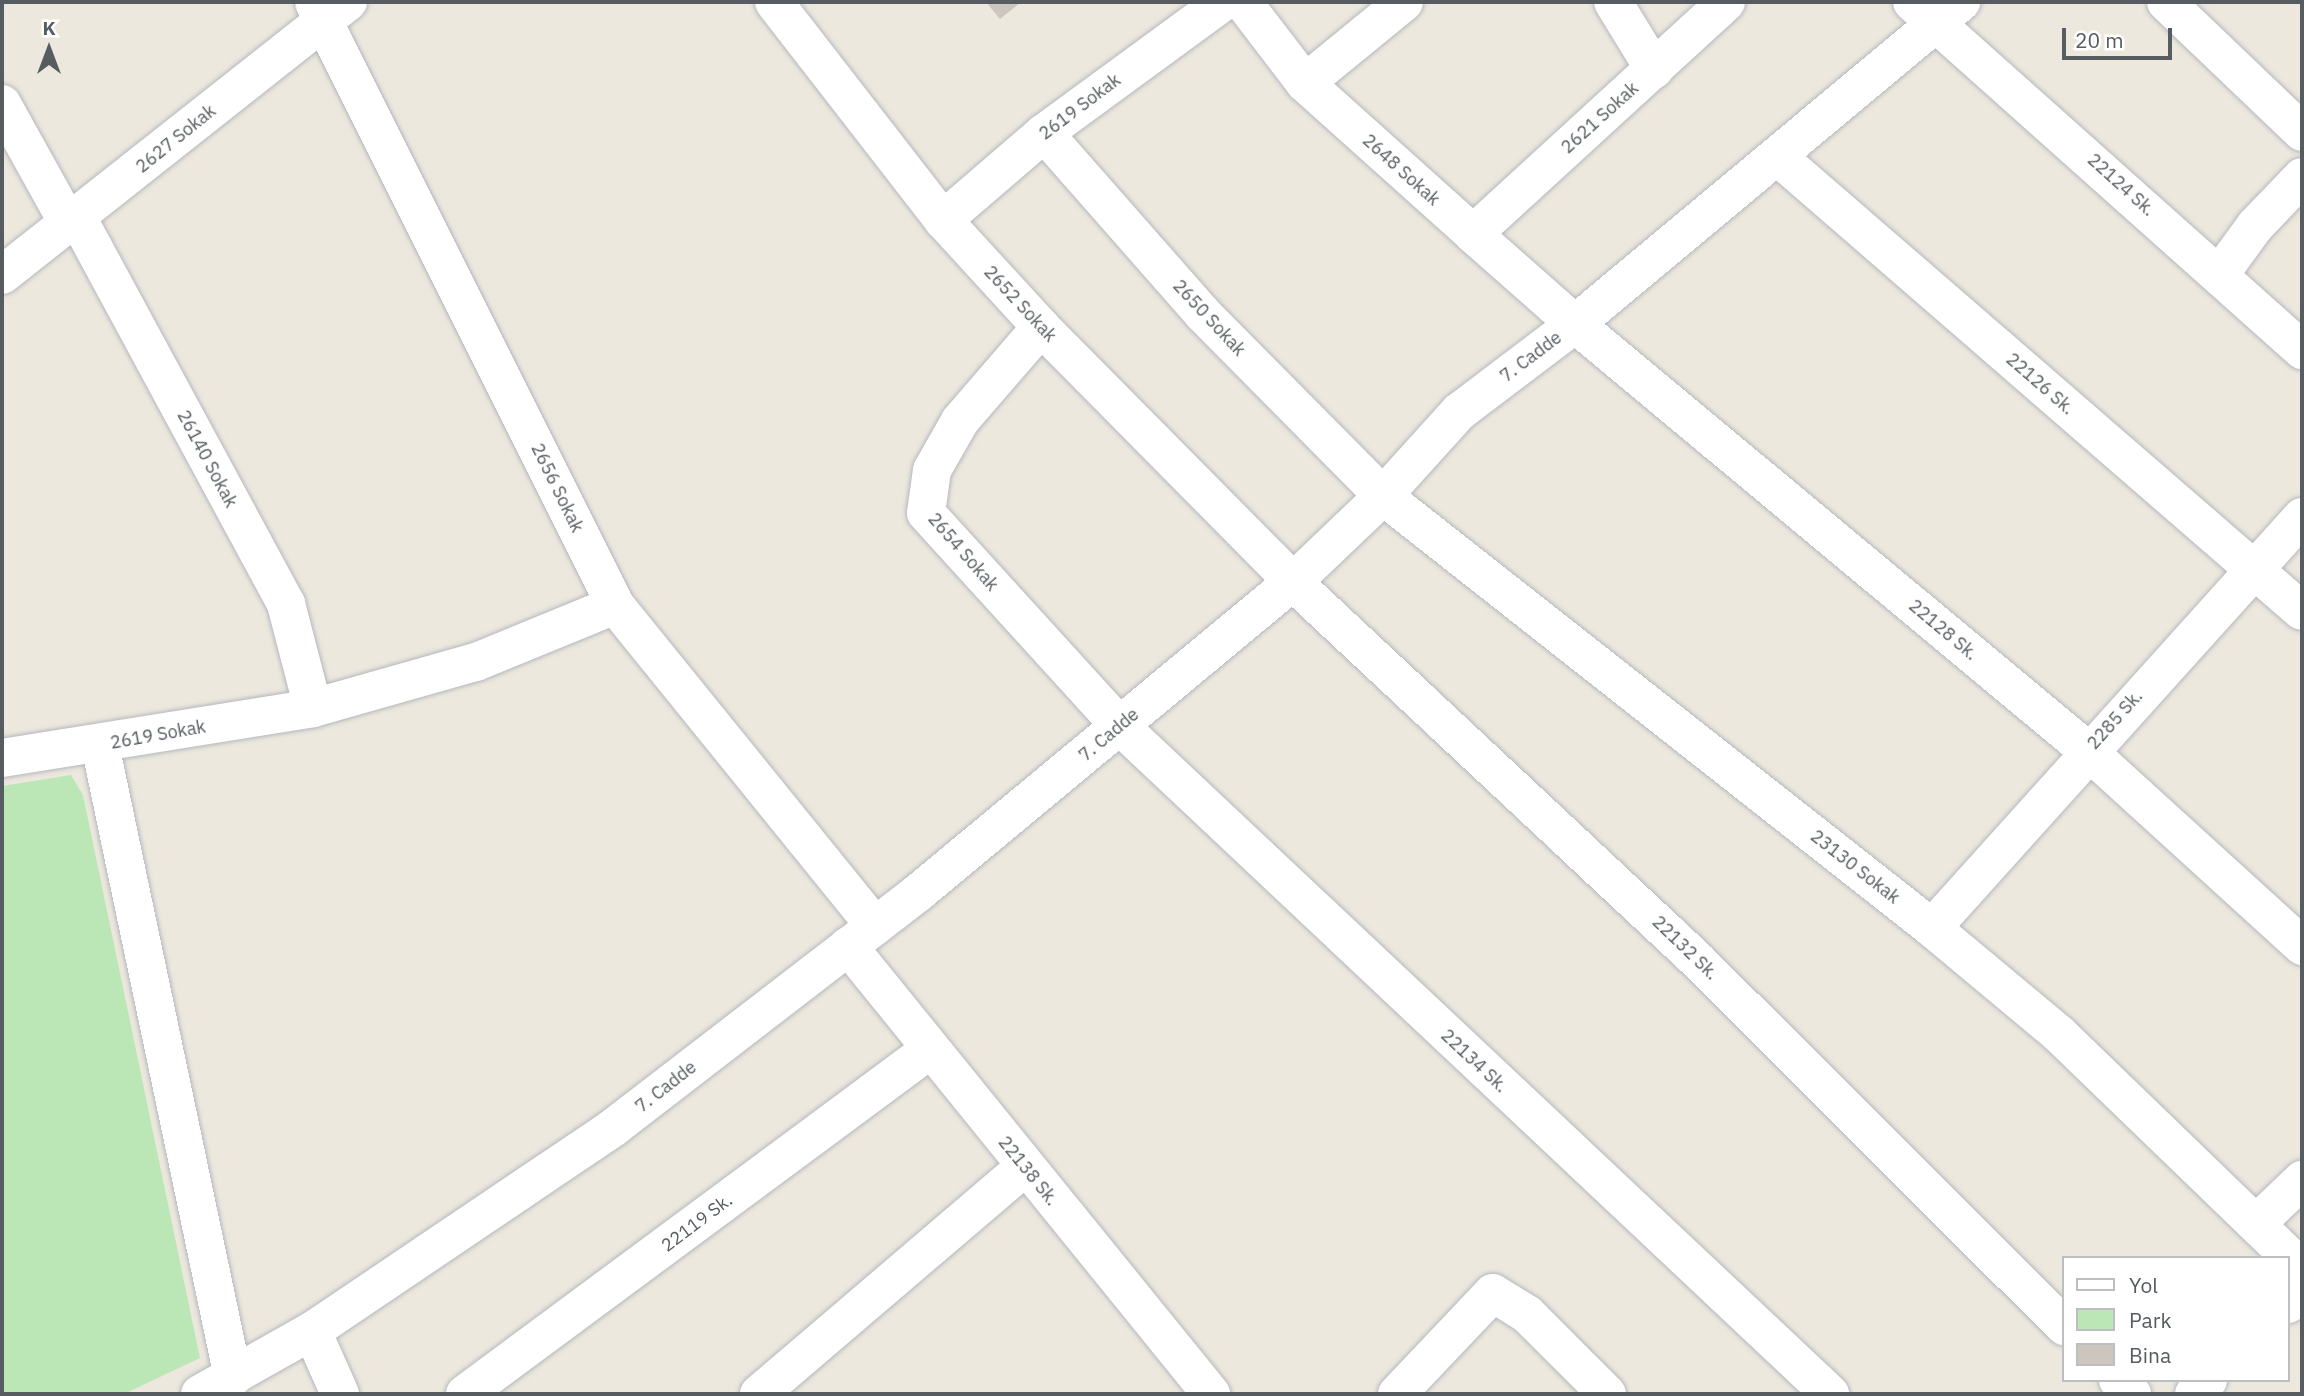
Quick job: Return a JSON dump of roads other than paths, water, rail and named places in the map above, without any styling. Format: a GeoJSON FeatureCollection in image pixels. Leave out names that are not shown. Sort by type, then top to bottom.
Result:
{"type":"FeatureCollection","features":[{"type":"Feature","properties":{"kind":"street","name":"2652 Sokak"},"geometry":{"type":"LineString","coordinates":[[774,2],[943,220],[1041,327],[1293,582]]}},
{"type":"Feature","properties":{"kind":"street","name":"2619 Sokak"},"geometry":{"type":"LineString","coordinates":[[943,220],[1044,133],[1223,2]]}},
{"type":"Feature","properties":{"kind":"street","name":"2648 Sokak"},"geometry":{"type":"LineString","coordinates":[[1243,2],[1305,83],[1575,324]]}},
{"type":"Feature","properties":{"kind":"street"},"geometry":{"type":"LineString","coordinates":[[1305,83],[1404,2]]}},
{"type":"Feature","properties":{"kind":"street"},"geometry":{"type":"LineString","coordinates":[[1613,2],[1654,69]]}},
{"type":"Feature","properties":{"kind":"street","name":"2621 Sokak"},"geometry":{"type":"LineString","coordinates":[[1473,234],[1726,2]]}},
{"type":"Feature","properties":{"kind":"street"},"geometry":{"type":"LineString","coordinates":[[2174,4],[2302,132]]}},
{"type":"Feature","properties":{"kind":"street","name":"2627 Sokak"},"geometry":{"type":"LineString","coordinates":[[2,275],[73,222],[329,8]]}},
{"type":"Feature","properties":{"kind":"street","name":"2656 Sokak"},"geometry":{"type":"LineString","coordinates":[[329,8],[615,605],[862,936]]}},
{"type":"Feature","properties":{"kind":"street","name":"7. Cadde"},"geometry":{"type":"LineString","coordinates":[[217,1385],[312,1331],[614,1127],[862,936],[1293,582],[1383,496],[1459,412],[1575,324],[1778,157],[1937,8]]}},
{"type":"Feature","properties":{"kind":"street","name":"22124 Sk."},"geometry":{"type":"LineString","coordinates":[[1937,8],[2302,351]]}},
{"type":"Feature","properties":{"kind":"street","name":"26140 Sokak"},"geometry":{"type":"LineString","coordinates":[[2,104],[73,222],[286,604],[313,708]]}},
{"type":"Feature","properties":{"kind":"street","name":"2650 Sokak"},"geometry":{"type":"LineString","coordinates":[[1044,133],[1203,314],[1383,496]]}},
{"type":"Feature","properties":{"kind":"street","name":"22126 Sk."},"geometry":{"type":"LineString","coordinates":[[1778,157],[2302,611]]}},
{"type":"Feature","properties":{"kind":"street"},"geometry":{"type":"LineString","coordinates":[[2220,274],[2255,226],[2302,177]]}},
{"type":"Feature","properties":{"kind":"street","name":"22128 Sk."},"geometry":{"type":"LineString","coordinates":[[1575,324],[2088,751],[2302,946]]}},
{"type":"Feature","properties":{"kind":"street","name":"2654 Sokak"},"geometry":{"type":"LineString","coordinates":[[1041,327],[960,421],[932,470],[926,513],[1120,726]]}},
{"type":"Feature","properties":{"kind":"street","name":"23130 Sokak"},"geometry":{"type":"LineString","coordinates":[[1383,496],[1933,928],[2059,1034],[2289,1256]]}},
{"type":"Feature","properties":{"kind":"street","name":"2285 Sk."},"geometry":{"type":"LineString","coordinates":[[1933,928],[2088,751],[2302,517]]}},
{"type":"Feature","properties":{"kind":"street","name":"22132 Sk."},"geometry":{"type":"LineString","coordinates":[[1293,582],[1696,959],[2062,1324]]}},
{"type":"Feature","properties":{"kind":"street","name":"2619 Sokak"},"geometry":{"type":"LineString","coordinates":[[2,758],[100,745],[313,708],[476,662],[615,605]]}},
{"type":"Feature","properties":{"kind":"street","name":"22134 Sk."},"geometry":{"type":"LineString","coordinates":[[1120,726],[1830,1394]]}},
{"type":"Feature","properties":{"kind":"street"},"geometry":{"type":"LineString","coordinates":[[100,745],[217,1385]]}},
{"type":"Feature","properties":{"kind":"street","name":"22138 Sk."},"geometry":{"type":"LineString","coordinates":[[862,936],[928,1051],[1210,1394]]}},
{"type":"Feature","properties":{"kind":"street","name":"22119 Sk."},"geometry":{"type":"LineString","coordinates":[[465,1394],[928,1051]]}},
{"type":"Feature","properties":{"kind":"street"},"geometry":{"type":"LineString","coordinates":[[759,1394],[1025,1167]]}},
{"type":"Feature","properties":{"kind":"street"},"geometry":{"type":"LineString","coordinates":[[2256,1224],[2302,1180]]}},
{"type":"Feature","properties":{"kind":"street"},"geometry":{"type":"LineString","coordinates":[[1397,1394],[1493,1293],[1527,1314],[1607,1394]]}},
{"type":"Feature","properties":{"kind":"street"},"geometry":{"type":"LineString","coordinates":[[312,1331],[340,1394]]}}]}
